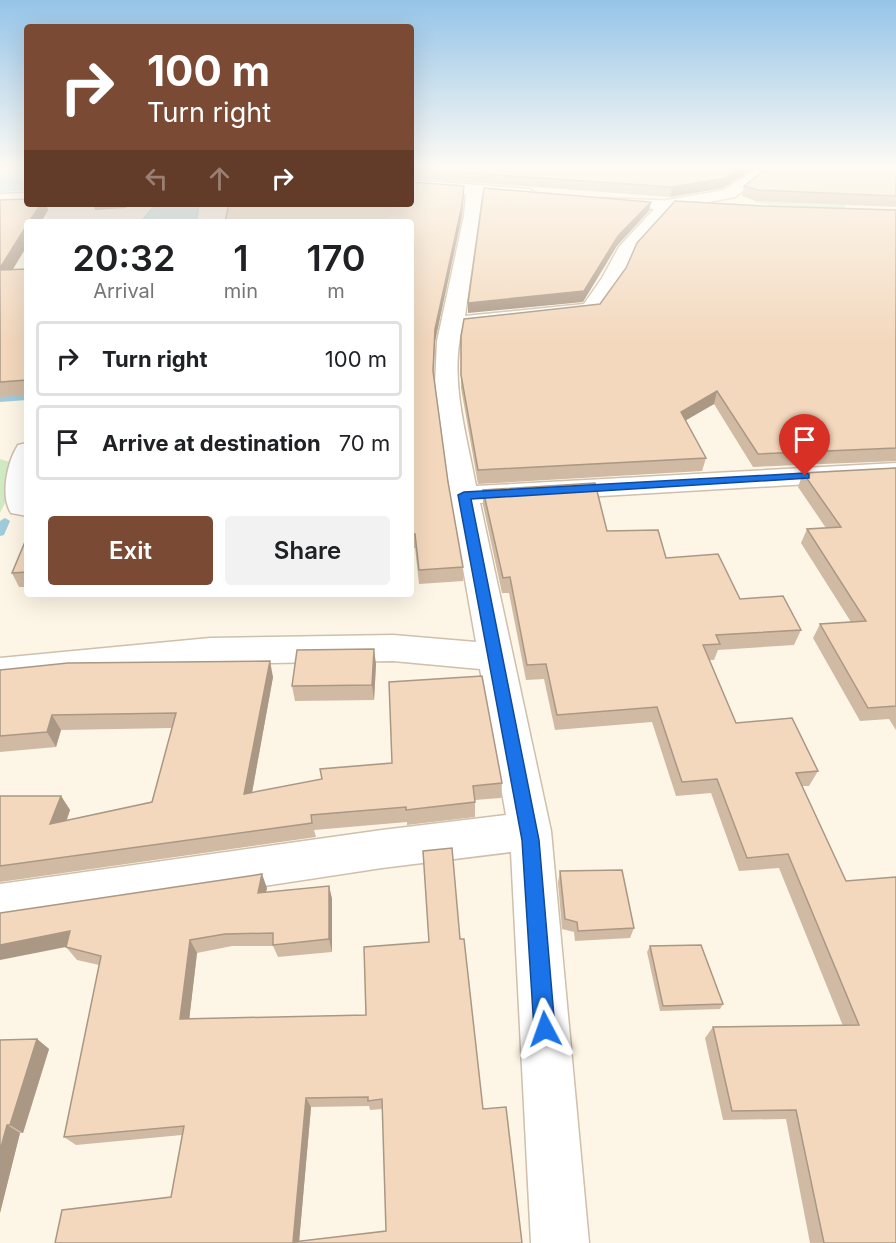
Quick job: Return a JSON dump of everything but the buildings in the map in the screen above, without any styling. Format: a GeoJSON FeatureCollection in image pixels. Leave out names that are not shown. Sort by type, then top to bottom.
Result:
{"type":"FeatureCollection","features":[{"type":"Feature","properties":{"kind":"street"},"geometry":{"type":"LineString","coordinates":[[470,225],[453,324],[447,339],[445,368],[464,495],[530,831],[560,1243]]}},
{"type":"Feature","properties":{"kind":"street"},"geometry":{"type":"LineString","coordinates":[[453,324],[591,309],[612,278],[625,251],[649,225]]}},
{"type":"Feature","properties":{"kind":"street"},"geometry":{"type":"LineString","coordinates":[[0,452],[24,451]]}},
{"type":"Feature","properties":{"kind":"street"},"geometry":{"type":"LineString","coordinates":[[24,460],[19,491],[21,507],[24,507]]}},
{"type":"Feature","properties":{"kind":"street"},"geometry":{"type":"LineString","coordinates":[[464,495],[896,471]]}},
{"type":"Feature","properties":{"kind":"street"},"geometry":{"type":"LineString","coordinates":[[0,671],[210,651],[393,648],[495,657]]}},
{"type":"Feature","properties":{"kind":"street"},"geometry":{"type":"LineString","coordinates":[[0,905],[382,849],[530,831]]}},
{"type":"Feature","properties":{"kind":"green space"},"geometry":{"type":"Polygon","coordinates":[[[0,459],[10,462],[21,471],[0,513],[0,459]]]}},
{"type":"Feature","properties":{"kind":"waterway"},"geometry":{"type":"LineString","coordinates":[[0,399],[24,397]]}},
{"type":"Feature","properties":{"kind":"waterway"},"geometry":{"type":"LineString","coordinates":[[0,533],[5,521]]}},
{"type":"Feature","properties":{"kind":"route"},"geometry":{"type":"LineString","coordinates":[[545,1029],[531,840],[464,495],[805,476]]}}]}
